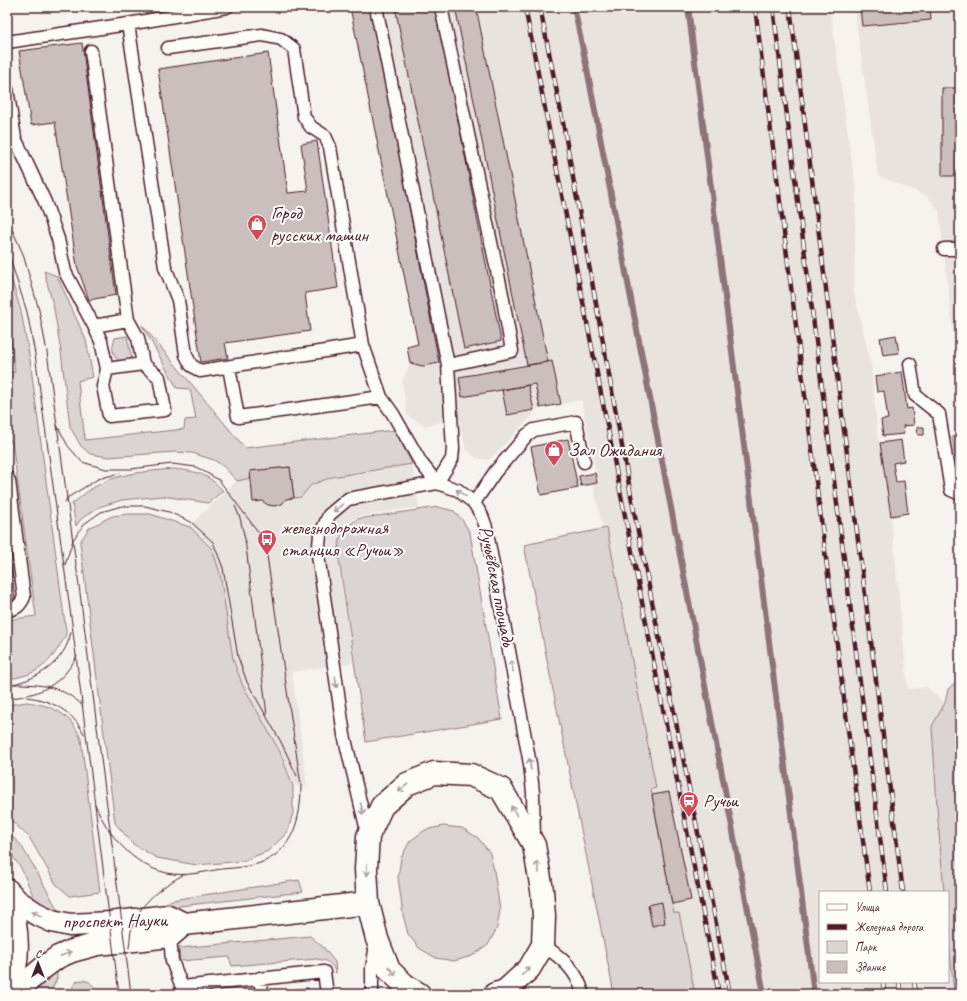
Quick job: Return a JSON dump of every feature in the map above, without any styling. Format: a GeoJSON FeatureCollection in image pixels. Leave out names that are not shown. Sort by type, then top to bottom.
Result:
{"type":"FeatureCollection","features":[{"type":"Feature","properties":{"kind":"street","name":"Ручьёвская площадь"},"geometry":{"type":"LineString","coordinates":[[419,994],[405,985],[389,970],[377,939],[368,903],[366,869],[368,836],[382,806],[407,784],[434,773],[471,775],[501,789],[534,844],[542,890],[544,916],[543,945],[529,969],[505,991],[495,994]]}},
{"type":"Feature","properties":{"kind":"street","name":"проспект Науки"},"geometry":{"type":"LineString","coordinates":[[7,890],[17,901],[35,913],[52,921],[70,925],[110,923],[168,916],[177,930]]}},
{"type":"Feature","properties":{"kind":"street"},"geometry":{"type":"LineString","coordinates":[[7,897],[15,923],[17,944],[16,966],[8,994]]}},
{"type":"Feature","properties":{"kind":"street","name":"проспект Науки"},"geometry":{"type":"LineString","coordinates":[[13,994],[58,957],[72,951],[98,944],[177,930],[368,903]]}},
{"type":"Feature","properties":{"kind":"lane"},"geometry":{"type":"LineString","coordinates":[[7,42],[228,7]]}},
{"type":"Feature","properties":{"kind":"lane"},"geometry":{"type":"LineString","coordinates":[[168,48],[262,35],[281,39],[294,49],[304,117],[311,127],[325,136],[330,147],[363,346],[381,397],[393,414],[421,463],[437,483],[452,459],[453,449],[448,365],[376,7]]}},
{"type":"Feature","properties":{"kind":"lane"},"geometry":{"type":"LineString","coordinates":[[441,7],[502,294],[512,351],[448,365]]}},
{"type":"Feature","properties":{"kind":"lane"},"geometry":{"type":"LineString","coordinates":[[128,24],[165,267],[178,300],[186,356],[191,365],[200,371],[363,346]]}},
{"type":"Feature","properties":{"kind":"lane"},"geometry":{"type":"LineString","coordinates":[[7,89],[15,138],[46,202],[58,238],[65,272],[101,341],[107,369],[103,386],[109,416],[165,410],[159,378],[144,364],[138,338],[128,320],[91,51]]}},
{"type":"Feature","properties":{"kind":"lane"},"geometry":{"type":"LineString","coordinates":[[944,249],[960,249]]}},
{"type":"Feature","properties":{"kind":"lane"},"geometry":{"type":"LineString","coordinates":[[94,326],[128,320]]}},
{"type":"Feature","properties":{"kind":"lane"},"geometry":{"type":"LineString","coordinates":[[107,369],[144,364]]}},
{"type":"Feature","properties":{"kind":"lane"},"geometry":{"type":"LineString","coordinates":[[910,364],[915,395],[940,414],[951,490],[960,494]]}},
{"type":"Feature","properties":{"kind":"lane"},"geometry":{"type":"LineString","coordinates":[[229,367],[238,417],[381,397]]}},
{"type":"Feature","properties":{"kind":"lane"},"geometry":{"type":"LineString","coordinates":[[474,503],[495,472],[527,435],[534,430],[576,422],[584,462]]}},
{"type":"Feature","properties":{"kind":"lane"},"geometry":{"type":"LineString","coordinates":[[7,477],[10,481],[24,597],[20,605],[14,609],[7,610]]}},
{"type":"Feature","properties":{"kind":"lane","name":"Ручьёвская площадь"},"geometry":{"type":"LineString","coordinates":[[368,836],[344,735],[318,555],[320,535],[329,515],[348,498],[437,483],[458,490],[474,503],[482,516],[486,527],[530,764],[533,793],[534,844]]}},
{"type":"Feature","properties":{"kind":"lane"},"geometry":{"type":"LineString","coordinates":[[177,930],[172,961],[182,990],[260,978],[324,972],[327,994]]}},
{"type":"Feature","properties":{"kind":"lane"},"geometry":{"type":"LineString","coordinates":[[372,994],[372,968],[377,939]]}},
{"type":"Feature","properties":{"kind":"lane"},"geometry":{"type":"LineString","coordinates":[[543,945],[570,966],[581,985],[583,994]]}},
{"type":"Feature","properties":{"kind":"lane"},"geometry":{"type":"LineString","coordinates":[[260,978],[262,993]]}},
{"type":"Feature","properties":{"kind":"shaded area"},"geometry":{"type":"Polygon","coordinates":[[[350,7],[830,7],[856,190],[854,292],[871,364],[878,439],[880,443],[891,516],[908,689],[927,687],[945,703],[932,726],[944,891],[819,891],[819,983],[949,983],[949,941],[954,994],[695,994],[679,913],[674,914],[672,904],[651,789],[656,787],[607,528],[603,529],[593,485],[541,495],[530,446],[568,439],[576,476],[596,472],[581,400],[534,410],[534,414],[489,460],[476,458],[466,449],[458,418],[424,426],[407,415],[402,381],[410,363],[407,347],[418,344],[350,7]]]}},
{"type":"Feature","properties":{"kind":"shaded area"},"geometry":{"type":"Polygon","coordinates":[[[854,7],[960,7],[960,367],[957,367],[939,211],[927,196],[878,176],[854,7]]]}},
{"type":"Feature","properties":{"kind":"shaded area"},"geometry":{"type":"Polygon","coordinates":[[[412,464],[419,507],[356,517],[345,526],[339,536],[337,554],[353,663],[292,672],[307,786],[296,786],[276,744],[242,685],[233,658],[219,570],[209,544],[189,526],[237,481],[251,478],[250,471],[290,467],[294,498],[301,497],[311,485],[332,477],[412,464]]]}},
{"type":"Feature","properties":{"kind":"green space"},"geometry":{"type":"Polygon","coordinates":[[[7,264],[21,311],[30,360],[66,632],[65,638],[57,650],[40,668],[17,678],[7,679],[7,620],[36,616],[12,441],[7,441],[7,373],[15,372],[7,310],[7,264]]]}},
{"type":"Feature","properties":{"kind":"green space"},"geometry":{"type":"Polygon","coordinates":[[[44,271],[57,276],[86,340],[93,377],[78,381],[85,440],[184,429],[185,420],[196,419],[190,389],[177,388],[142,325],[245,448],[395,430],[412,464],[332,477],[311,485],[301,497],[294,498],[290,467],[250,471],[251,478],[237,481],[223,466],[214,460],[192,453],[174,452],[109,457],[90,454],[81,446],[70,427],[54,309],[44,271]]]}},
{"type":"Feature","properties":{"kind":"green space"},"geometry":{"type":"Polygon","coordinates":[[[127,336],[132,360],[119,362],[113,350],[115,338],[127,336]]]}},
{"type":"Feature","properties":{"kind":"green space"},"geometry":{"type":"Polygon","coordinates":[[[952,437],[960,437],[960,482],[958,481],[952,437]]]}},
{"type":"Feature","properties":{"kind":"green space"},"geometry":{"type":"Polygon","coordinates":[[[173,469],[201,474],[212,480],[223,491],[208,503],[163,496],[122,500],[99,507],[81,519],[76,526],[72,504],[96,486],[116,477],[173,469]]]}},
{"type":"Feature","properties":{"kind":"green space"},"geometry":{"type":"Polygon","coordinates":[[[438,507],[454,511],[463,521],[470,533],[502,719],[366,742],[338,553],[341,536],[344,529],[357,519],[438,507]]]}},
{"type":"Feature","properties":{"kind":"green space"},"geometry":{"type":"Polygon","coordinates":[[[150,514],[190,527],[212,549],[220,573],[233,659],[242,684],[280,752],[293,786],[293,813],[287,833],[268,851],[243,861],[197,865],[157,858],[133,844],[115,823],[80,542],[89,528],[112,516],[150,514]]]}},
{"type":"Feature","properties":{"kind":"green space"},"geometry":{"type":"Polygon","coordinates":[[[607,528],[656,788],[651,789],[672,904],[674,913],[679,913],[695,994],[614,994],[524,545],[607,528]]]}},
{"type":"Feature","properties":{"kind":"green space"},"geometry":{"type":"Polygon","coordinates":[[[960,679],[960,994],[954,994],[949,941],[949,891],[944,891],[932,726],[945,703],[948,689],[960,679]]]}},
{"type":"Feature","properties":{"kind":"green space"},"geometry":{"type":"Polygon","coordinates":[[[27,702],[36,703],[60,712],[72,723],[81,739],[100,892],[70,896],[56,884],[29,837],[7,817],[7,705],[27,702]]]}},
{"type":"Feature","properties":{"kind":"green space"},"geometry":{"type":"Polygon","coordinates":[[[443,826],[462,828],[478,838],[490,853],[500,910],[497,928],[488,945],[472,956],[454,961],[436,958],[419,948],[408,934],[403,915],[398,877],[401,858],[410,841],[425,830],[443,826]]]}},
{"type":"Feature","properties":{"kind":"green space"},"geometry":{"type":"Polygon","coordinates":[[[7,832],[20,844],[61,916],[36,902],[21,868],[7,848],[7,832]]]}},
{"type":"Feature","properties":{"kind":"green space"},"geometry":{"type":"Polygon","coordinates":[[[299,880],[303,892],[162,908],[164,904],[172,900],[299,880]]]}},
{"type":"Feature","properties":{"kind":"green space"},"geometry":{"type":"Polygon","coordinates":[[[310,936],[323,947],[335,962],[336,973],[329,963],[324,960],[317,959],[232,966],[229,957],[180,961],[179,948],[310,936]]]}},
{"type":"Feature","properties":{"kind":"green space"},"geometry":{"type":"Polygon","coordinates":[[[57,967],[57,979],[49,994],[31,994],[57,967]]]}},
{"type":"Feature","properties":{"kind":"green space"},"geometry":{"type":"Polygon","coordinates":[[[77,981],[88,981],[92,984],[96,994],[68,994],[77,981]]]}},
{"type":"Feature","properties":{"kind":"building"},"geometry":{"type":"Polygon","coordinates":[[[350,7],[371,7],[439,363],[423,366],[410,363],[407,347],[418,344],[350,7]]]}},
{"type":"Feature","properties":{"kind":"building"},"geometry":{"type":"Polygon","coordinates":[[[395,7],[436,7],[501,341],[464,349],[395,7]]]}},
{"type":"Feature","properties":{"kind":"building"},"geometry":{"type":"Polygon","coordinates":[[[455,7],[476,7],[548,362],[527,365],[455,7]]]}},
{"type":"Feature","properties":{"kind":"building"},"geometry":{"type":"Polygon","coordinates":[[[860,7],[930,7],[931,20],[862,26],[860,7]]]}},
{"type":"Feature","properties":{"kind":"building"},"geometry":{"type":"Polygon","coordinates":[[[82,43],[116,295],[89,300],[77,266],[55,122],[31,125],[19,51],[82,43]]]}},
{"type":"Feature","properties":{"kind":"building","name":"Город русских машин"},"geometry":{"type":"Polygon","coordinates":[[[268,53],[288,193],[308,191],[301,144],[317,141],[338,288],[305,293],[310,331],[225,343],[228,358],[201,362],[158,69],[268,53]]]}},
{"type":"Feature","properties":{"kind":"building"},"geometry":{"type":"Polygon","coordinates":[[[942,88],[960,88],[960,176],[942,176],[942,88]]]}},
{"type":"Feature","properties":{"kind":"building"},"geometry":{"type":"Polygon","coordinates":[[[896,335],[899,353],[883,355],[880,338],[896,335]]]}},
{"type":"Feature","properties":{"kind":"building"},"geometry":{"type":"Polygon","coordinates":[[[552,361],[561,404],[540,408],[535,384],[462,397],[459,377],[552,361]]]}},
{"type":"Feature","properties":{"kind":"building"},"geometry":{"type":"Polygon","coordinates":[[[902,372],[907,409],[912,408],[914,425],[903,426],[904,434],[883,436],[881,420],[888,419],[884,391],[877,392],[875,376],[902,372]]]}},
{"type":"Feature","properties":{"kind":"building"},"geometry":{"type":"Polygon","coordinates":[[[528,385],[534,410],[507,415],[502,390],[528,385]]]}},
{"type":"Feature","properties":{"kind":"building"},"geometry":{"type":"Polygon","coordinates":[[[917,427],[924,427],[924,435],[918,435],[917,427]]]}},
{"type":"Feature","properties":{"kind":"building","name":"Зал Ожидания"},"geometry":{"type":"Polygon","coordinates":[[[568,439],[578,488],[541,495],[531,447],[568,439]]]}},
{"type":"Feature","properties":{"kind":"building"},"geometry":{"type":"Polygon","coordinates":[[[901,440],[904,461],[893,463],[896,482],[904,481],[908,513],[891,516],[880,443],[901,440]]]}},
{"type":"Feature","properties":{"kind":"building"},"geometry":{"type":"Polygon","coordinates":[[[290,467],[294,498],[286,499],[282,504],[275,506],[268,505],[262,501],[253,502],[250,471],[290,467]]]}},
{"type":"Feature","properties":{"kind":"building"},"geometry":{"type":"Polygon","coordinates":[[[595,473],[597,483],[581,486],[579,476],[595,473]]]}},
{"type":"Feature","properties":{"kind":"building"},"geometry":{"type":"Polygon","coordinates":[[[7,535],[15,599],[7,600],[7,535]]]}},
{"type":"Feature","properties":{"kind":"building"},"geometry":{"type":"Polygon","coordinates":[[[669,792],[691,900],[672,904],[652,795],[669,792]]]}},
{"type":"Feature","properties":{"kind":"building"},"geometry":{"type":"Polygon","coordinates":[[[662,902],[665,923],[652,926],[648,905],[662,902]]]}},
{"type":"Feature","properties":{"kind":"building"},"geometry":{"type":"Polygon","coordinates":[[[308,988],[309,994],[251,994],[262,993],[308,988]]]}},
{"type":"Feature","properties":{"kind":"waterway"},"geometry":{"type":"LineString","coordinates":[[574,7],[764,994]]}},
{"type":"Feature","properties":{"kind":"waterway"},"geometry":{"type":"LineString","coordinates":[[688,7],[814,994]]}},
{"type":"Feature","properties":{"kind":"tram line"},"geometry":{"type":"LineString","coordinates":[[7,218],[23,254],[39,310],[47,352],[80,593],[131,994]]}},
{"type":"Feature","properties":{"kind":"tram line"},"geometry":{"type":"LineString","coordinates":[[7,249],[27,312],[35,354],[72,624],[119,994]]}},
{"type":"Feature","properties":{"kind":"tram line"},"geometry":{"type":"LineString","coordinates":[[57,425],[68,446],[82,462],[106,469],[131,469],[172,464],[196,467],[219,480],[262,537],[267,556],[301,785],[301,797],[297,821],[293,832],[281,850],[272,858],[251,865],[201,873],[167,873],[155,869],[132,856],[114,837],[95,804]]}},
{"type":"Feature","properties":{"kind":"tram line"},"geometry":{"type":"LineString","coordinates":[[65,503],[67,498],[98,479],[120,473]]}},
{"type":"Feature","properties":{"kind":"tram line"},"geometry":{"type":"LineString","coordinates":[[65,565],[73,540],[84,524],[101,512],[122,506],[145,506],[169,512],[191,522],[213,542],[223,568],[238,657],[247,682],[281,742],[297,776]]}},
{"type":"Feature","properties":{"kind":"tram line"},"geometry":{"type":"LineString","coordinates":[[235,506],[240,518],[245,539],[267,715]]}},
{"type":"Feature","properties":{"kind":"tram line"},"geometry":{"type":"LineString","coordinates":[[7,685],[18,683],[38,675],[48,669],[63,653],[71,632]]}},
{"type":"Feature","properties":{"kind":"tram line"},"geometry":{"type":"LineString","coordinates":[[7,699],[29,695],[48,687],[64,675],[77,656]]}},
{"type":"Feature","properties":{"kind":"tram line"},"geometry":{"type":"LineString","coordinates":[[14,684],[42,686],[59,690],[68,694],[83,706]]}},
{"type":"Feature","properties":{"kind":"tram line"},"geometry":{"type":"LineString","coordinates":[[27,697],[44,701],[60,708],[74,719],[84,734]]}},
{"type":"Feature","properties":{"kind":"tram line"},"geometry":{"type":"LineString","coordinates":[[129,948],[132,927],[146,903],[160,890],[183,875]]}},
{"type":"Feature","properties":{"kind":"railway"},"geometry":{"type":"LineString","coordinates":[[525,7],[719,994]]}},
{"type":"Feature","properties":{"kind":"railway"},"geometry":{"type":"LineString","coordinates":[[540,7],[564,128],[632,501],[730,994]]}},
{"type":"Feature","properties":{"kind":"railway"},"geometry":{"type":"LineString","coordinates":[[755,7],[870,891]]}},
{"type":"Feature","properties":{"kind":"railway"},"geometry":{"type":"LineString","coordinates":[[773,7],[887,891]]}},
{"type":"Feature","properties":{"kind":"railway"},"geometry":{"type":"LineString","coordinates":[[790,7],[903,891]]}},
{"type":"Feature","properties":{"kind":"railway"},"geometry":{"type":"LineString","coordinates":[[883,983],[884,994]]}},
{"type":"Feature","properties":{"kind":"railway"},"geometry":{"type":"LineString","coordinates":[[899,983],[901,994]]}},
{"type":"Feature","properties":{"kind":"railway"},"geometry":{"type":"LineString","coordinates":[[914,983],[916,994]]}},
{"type":"Feature","properties":{"kind":"place","name":"Город русских машин"},"geometry":{"type":"Point","coordinates":[257,241]}},
{"type":"Feature","properties":{"kind":"place","name":"Зал Ожидания"},"geometry":{"type":"Point","coordinates":[554,467]}},
{"type":"Feature","properties":{"kind":"place","name":"железнодорожная станция «Ручьи»"},"geometry":{"type":"Point","coordinates":[267,556]}},
{"type":"Feature","properties":{"kind":"place","name":"Ручьи"},"geometry":{"type":"Point","coordinates":[689,818]}}]}
